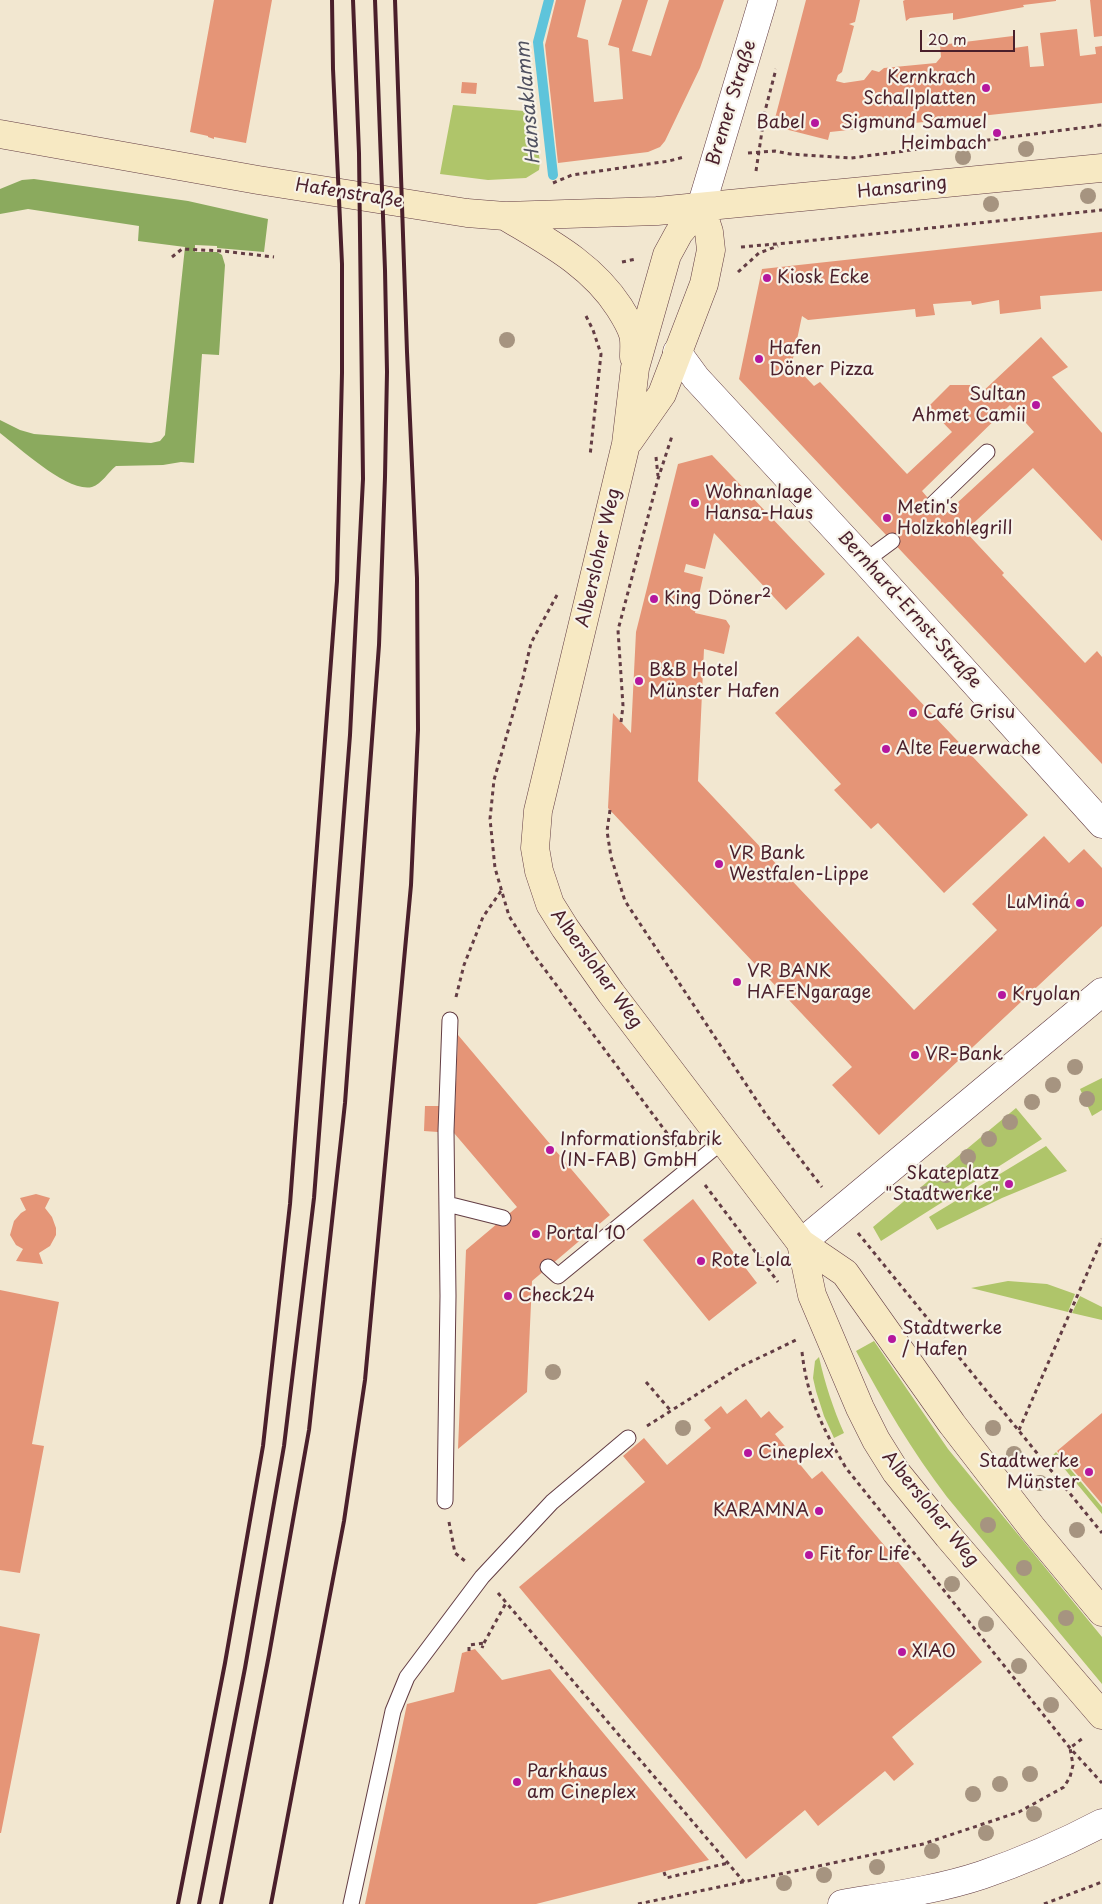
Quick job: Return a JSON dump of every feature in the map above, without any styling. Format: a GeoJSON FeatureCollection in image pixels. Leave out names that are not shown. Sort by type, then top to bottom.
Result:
{"type":"FeatureCollection","features":[{"type":"Feature","properties":{"kind":"main road","name":"Hafenstraße"},"geometry":{"type":"LineString","coordinates":[[0,134],[258,180],[467,213],[505,216],[620,213],[701,207]]}},
{"type":"Feature","properties":{"kind":"main road","name":"Hansaring"},"geometry":{"type":"LineString","coordinates":[[701,207],[1102,168]]}},
{"type":"Feature","properties":{"kind":"main road","name":"Albersloher Weg"},"geometry":{"type":"LineString","coordinates":[[626,444],[662,394],[704,284],[712,250],[709,232],[701,207]]}},
{"type":"Feature","properties":{"kind":"main road","name":"Albersloher Weg"},"geometry":{"type":"LineString","coordinates":[[701,207],[679,233],[667,255],[635,368],[626,444],[538,811],[535,848],[539,872],[550,904],[565,928],[801,1243],[845,1273],[952,1424],[1033,1529],[1102,1612]]}},
{"type":"Feature","properties":{"kind":"main road"},"geometry":{"type":"LineString","coordinates":[[505,216],[566,252],[592,274],[610,294],[629,322],[634,335],[635,368]]}},
{"type":"Feature","properties":{"kind":"main road","name":"Albersloher Weg"},"geometry":{"type":"LineString","coordinates":[[801,1243],[812,1295],[860,1408],[896,1472],[948,1536],[1102,1715]]}},
{"type":"Feature","properties":{"kind":"street","name":"Bremer Straße"},"geometry":{"type":"LineString","coordinates":[[701,207],[763,0]]}},
{"type":"Feature","properties":{"kind":"street","name":"Bernhard-Ernst-Straße"},"geometry":{"type":"LineString","coordinates":[[677,352],[696,378],[865,561],[1102,824]]}},
{"type":"Feature","properties":{"kind":"street"},"geometry":{"type":"LineString","coordinates":[[801,1243],[1102,992]]}},
{"type":"Feature","properties":{"kind":"street"},"geometry":{"type":"LineString","coordinates":[[842,1904],[923,1890],[981,1875],[1076,1836],[1102,1823]]}},
{"type":"Feature","properties":{"kind":"lane"},"geometry":{"type":"LineString","coordinates":[[933,504],[987,452]]}},
{"type":"Feature","properties":{"kind":"lane"},"geometry":{"type":"LineString","coordinates":[[865,561],[892,541]]}},
{"type":"Feature","properties":{"kind":"lane"},"geometry":{"type":"LineString","coordinates":[[445,1501],[448,1296],[446,1132],[450,1020]]}},
{"type":"Feature","properties":{"kind":"lane"},"geometry":{"type":"LineString","coordinates":[[548,1268],[558,1276],[724,1140]]}},
{"type":"Feature","properties":{"kind":"lane"},"geometry":{"type":"LineString","coordinates":[[447,1204],[503,1218]]}},
{"type":"Feature","properties":{"kind":"lane"},"geometry":{"type":"LineString","coordinates":[[351,1904],[392,1711],[407,1677],[482,1577],[552,1502],[628,1438]]}},
{"type":"Feature","properties":{"kind":"path"},"geometry":{"type":"LineString","coordinates":[[759,152],[765,111],[778,65]]}},
{"type":"Feature","properties":{"kind":"path"},"geometry":{"type":"LineString","coordinates":[[548,185],[572,175],[670,161],[685,157],[775,151],[851,158],[1102,125]]}},
{"type":"Feature","properties":{"kind":"path"},"geometry":{"type":"LineString","coordinates":[[712,250],[787,244],[1102,210]]}},
{"type":"Feature","properties":{"kind":"path"},"geometry":{"type":"LineString","coordinates":[[735,277],[748,261],[759,254],[772,247],[787,244]]}},
{"type":"Feature","properties":{"kind":"path"},"geometry":{"type":"LineString","coordinates":[[172,257],[182,249],[274,257]]}},
{"type":"Feature","properties":{"kind":"path"},"geometry":{"type":"LineString","coordinates":[[585,315],[593,330],[601,354],[589,463]]}},
{"type":"Feature","properties":{"kind":"path"},"geometry":{"type":"LineString","coordinates":[[621,722],[623,706],[618,630],[658,479],[673,434]]}},
{"type":"Feature","properties":{"kind":"path"},"geometry":{"type":"LineString","coordinates":[[561,587],[531,643],[494,780],[490,819],[495,868],[508,916],[534,955],[781,1286]]}},
{"type":"Feature","properties":{"kind":"path"},"geometry":{"type":"LineString","coordinates":[[610,810],[607,831],[611,857],[625,901],[765,1113],[840,1211],[1102,1534]]}},
{"type":"Feature","properties":{"kind":"path"},"geometry":{"type":"LineString","coordinates":[[450,1020],[464,965],[483,917],[501,890]]}},
{"type":"Feature","properties":{"kind":"path"},"geometry":{"type":"LineString","coordinates":[[1019,1430],[1102,1239]]}},
{"type":"Feature","properties":{"kind":"path"},"geometry":{"type":"LineString","coordinates":[[628,1438],[740,1367],[800,1338],[809,1390],[823,1428],[846,1468],[1070,1748],[1102,1783]]}},
{"type":"Feature","properties":{"kind":"path"},"geometry":{"type":"LineString","coordinates":[[646,1382],[671,1411]]}},
{"type":"Feature","properties":{"kind":"path"},"geometry":{"type":"LineString","coordinates":[[445,1501],[455,1553],[507,1601],[744,1882]]}},
{"type":"Feature","properties":{"kind":"path"},"geometry":{"type":"LineString","coordinates":[[482,1648],[507,1601]]}},
{"type":"Feature","properties":{"kind":"path"},"geometry":{"type":"LineString","coordinates":[[469,1651],[469,1645],[484,1644]]}},
{"type":"Feature","properties":{"kind":"path"},"geometry":{"type":"LineString","coordinates":[[638,1904],[923,1844],[1019,1812],[1064,1787],[1070,1777],[1073,1765],[1070,1748]]}},
{"type":"Feature","properties":{"kind":"path"},"geometry":{"type":"LineString","coordinates":[[664,1872],[666,1878],[728,1863]]}},
{"type":"Feature","properties":{"kind":"path"},"geometry":{"type":"LineString","coordinates":[[1044,1904],[1102,1882]]}},
{"type":"Feature","properties":{"kind":"green space"},"geometry":{"type":"Polygon","coordinates":[[[453,105],[524,111],[533,117],[540,162],[539,170],[526,178],[488,180],[440,174],[453,105]]]}},
{"type":"Feature","properties":{"kind":"green space"},"geometry":{"type":"Polygon","coordinates":[[[34,179],[188,201],[268,219],[264,252],[195,245],[195,252],[217,252],[222,255],[225,265],[219,355],[202,354],[194,463],[116,466],[96,485],[82,487],[58,477],[44,468],[0,433],[0,420],[20,430],[34,434],[151,443],[160,441],[165,435],[185,247],[138,241],[139,226],[28,209],[0,214],[0,189],[22,180],[34,179]]]}},
{"type":"Feature","properties":{"kind":"green space"},"geometry":{"type":"Polygon","coordinates":[[[1102,1078],[1102,1110],[1092,1116],[1080,1089],[1102,1078]]]}},
{"type":"Feature","properties":{"kind":"green space"},"geometry":{"type":"Polygon","coordinates":[[[1016,1108],[1042,1139],[881,1241],[873,1227],[1016,1108]]]}},
{"type":"Feature","properties":{"kind":"green space","name":"Skateplatz \"Stadtwerke\""},"geometry":{"type":"Polygon","coordinates":[[[1046,1146],[1067,1171],[1002,1198],[937,1230],[929,1217],[1046,1146]]]}},
{"type":"Feature","properties":{"kind":"green space"},"geometry":{"type":"Polygon","coordinates":[[[1008,1281],[1047,1284],[1075,1294],[1068,1312],[971,1288],[1008,1281]]]}},
{"type":"Feature","properties":{"kind":"green space"},"geometry":{"type":"Polygon","coordinates":[[[1080,1296],[1102,1307],[1102,1320],[1072,1313],[1080,1296]]]}},
{"type":"Feature","properties":{"kind":"green space"},"geometry":{"type":"Polygon","coordinates":[[[874,1341],[948,1449],[1102,1637],[1102,1684],[947,1497],[910,1444],[856,1351],[874,1341]]]}},
{"type":"Feature","properties":{"kind":"green space"},"geometry":{"type":"Polygon","coordinates":[[[819,1357],[830,1396],[844,1433],[834,1438],[824,1416],[813,1378],[815,1361],[819,1357]]]}},
{"type":"Feature","properties":{"kind":"green space"},"geometry":{"type":"Polygon","coordinates":[[[1056,1452],[1102,1507],[1102,1514],[1053,1455],[1056,1452]]]}},
{"type":"Feature","properties":{"kind":"building"},"geometry":{"type":"Polygon","coordinates":[[[214,0],[272,0],[246,143],[214,137],[214,139],[190,132],[214,0]]]}},
{"type":"Feature","properties":{"kind":"building"},"geometry":{"type":"Polygon","coordinates":[[[556,0],[586,0],[577,37],[588,40],[594,102],[623,99],[619,48],[608,45],[622,0],[648,0],[632,51],[651,56],[669,0],[724,0],[700,68],[665,141],[660,147],[648,152],[558,163],[545,45],[556,0]]]}},
{"type":"Feature","properties":{"kind":"building"},"geometry":{"type":"Polygon","coordinates":[[[806,0],[860,0],[855,22],[849,24],[854,26],[842,72],[838,75],[836,81],[844,83],[864,80],[872,70],[879,72],[884,68],[936,63],[941,57],[940,45],[1013,36],[1014,48],[1028,46],[1030,67],[1044,66],[1040,33],[1077,29],[1080,56],[1096,54],[1095,47],[1102,46],[1102,103],[830,132],[828,140],[773,126],[806,0]]]}},
{"type":"Feature","properties":{"kind":"building"},"geometry":{"type":"Polygon","coordinates":[[[1090,0],[1102,0],[1102,36],[1094,37],[1090,0]]]}},
{"type":"Feature","properties":{"kind":"building"},"geometry":{"type":"Polygon","coordinates":[[[903,1],[1056,1],[1023,5],[1024,7],[953,20],[953,13],[910,18],[906,21],[903,1]]]}},
{"type":"Feature","properties":{"kind":"building"},"geometry":{"type":"Polygon","coordinates":[[[462,82],[477,83],[476,94],[461,93],[462,82]]]}},
{"type":"Feature","properties":{"kind":"building"},"geometry":{"type":"Polygon","coordinates":[[[1102,232],[1102,291],[1040,296],[1041,309],[1000,314],[999,300],[972,305],[971,301],[933,304],[935,315],[916,317],[915,309],[808,320],[802,316],[792,363],[814,386],[820,382],[907,474],[952,432],[928,407],[950,385],[970,385],[979,395],[1041,337],[1068,367],[1052,377],[1102,433],[1102,541],[1033,468],[965,531],[1004,573],[1002,575],[1085,663],[1097,651],[1102,657],[1102,764],[739,379],[762,269],[1102,232]],[[1010,405],[922,491],[943,516],[1034,432],[1010,405]]]}},
{"type":"Feature","properties":{"kind":"building"},"geometry":{"type":"Polygon","coordinates":[[[712,455],[825,574],[786,610],[714,533],[705,569],[686,564],[684,572],[703,577],[695,613],[726,620],[730,626],[724,654],[704,649],[698,781],[914,1010],[997,930],[972,904],[1044,836],[1069,863],[1084,849],[1102,868],[1102,926],[879,1135],[832,1085],[852,1067],[608,808],[613,713],[631,733],[636,632],[678,464],[712,455]]]}},
{"type":"Feature","properties":{"kind":"building","name":"Alte Feuerwache"},"geometry":{"type":"Polygon","coordinates":[[[858,636],[1028,815],[944,893],[878,823],[871,829],[834,790],[841,784],[775,713],[858,636]]]}},
{"type":"Feature","properties":{"kind":"building","name":"Portal 10"},"geometry":{"type":"Polygon","coordinates":[[[458,1035],[610,1215],[532,1281],[527,1392],[458,1449],[466,1250],[517,1207],[454,1133],[458,1035]]]}},
{"type":"Feature","properties":{"kind":"building"},"geometry":{"type":"Polygon","coordinates":[[[425,1106],[439,1106],[438,1132],[424,1131],[425,1106]]]}},
{"type":"Feature","properties":{"kind":"building"},"geometry":{"type":"Polygon","coordinates":[[[36,1194],[50,1198],[45,1208],[52,1217],[56,1228],[56,1235],[50,1246],[39,1253],[43,1264],[16,1261],[23,1249],[16,1245],[10,1235],[14,1221],[26,1210],[20,1198],[36,1194]]]}},
{"type":"Feature","properties":{"kind":"building","name":"Rote Lola"},"geometry":{"type":"Polygon","coordinates":[[[693,1199],[757,1283],[709,1321],[643,1240],[693,1199]]]}},
{"type":"Feature","properties":{"kind":"building"},"geometry":{"type":"Polygon","coordinates":[[[0,1290],[59,1302],[32,1444],[44,1446],[20,1573],[0,1570],[0,1290]]]}},
{"type":"Feature","properties":{"kind":"building"},"geometry":{"type":"Polygon","coordinates":[[[746,1399],[761,1418],[769,1411],[784,1427],[775,1434],[812,1479],[822,1471],[982,1662],[892,1737],[914,1764],[894,1781],[885,1771],[818,1826],[805,1810],[746,1859],[519,1587],[645,1482],[623,1456],[644,1438],[667,1465],[711,1428],[704,1420],[721,1406],[727,1414],[746,1399]]]}},
{"type":"Feature","properties":{"kind":"building","name":"Stadtwerke Münster"},"geometry":{"type":"Polygon","coordinates":[[[1102,1413],[1102,1504],[1057,1451],[1102,1413]]]}},
{"type":"Feature","properties":{"kind":"building"},"geometry":{"type":"Polygon","coordinates":[[[0,1626],[40,1634],[1,1833],[0,1833],[0,1626]]]}},
{"type":"Feature","properties":{"kind":"building","name":"Parkhaus am Cineplex"},"geometry":{"type":"Polygon","coordinates":[[[475,1649],[502,1680],[550,1669],[709,1860],[536,1904],[365,1904],[407,1704],[454,1692],[462,1653],[475,1649]]]}},
{"type":"Feature","properties":{"kind":"waterway","name":"Hansaklamm"},"geometry":{"type":"LineString","coordinates":[[549,0],[538,42],[553,175]]}},
{"type":"Feature","properties":{"kind":"railway"},"geometry":{"type":"LineString","coordinates":[[178,1904],[225,1663],[263,1446],[290,1204],[337,581],[342,373],[342,264],[333,69],[332,0]]}},
{"type":"Feature","properties":{"kind":"railway"},"geometry":{"type":"LineString","coordinates":[[199,1904],[245,1668],[284,1446],[314,1198],[350,735],[363,479],[359,153],[353,0]]}},
{"type":"Feature","properties":{"kind":"railway"},"geometry":{"type":"LineString","coordinates":[[221,1904],[269,1655],[309,1430],[345,1103],[379,645],[385,477],[387,372],[385,270],[375,0]]}},
{"type":"Feature","properties":{"kind":"railway"},"geometry":{"type":"LineString","coordinates":[[271,1904],[344,1521],[365,1380],[411,885],[418,730],[417,578],[395,0]]}},
{"type":"Feature","properties":{"kind":"place","name":"Kernkrach Schallplatten"},"geometry":{"type":"Point","coordinates":[986,88]}},
{"type":"Feature","properties":{"kind":"place","name":"Babel"},"geometry":{"type":"Point","coordinates":[815,123]}},
{"type":"Feature","properties":{"kind":"place","name":"Sigmund Samuel Heimbach"},"geometry":{"type":"Point","coordinates":[997,133]}},
{"type":"Feature","properties":{"kind":"place","name":"Kiosk Ecke"},"geometry":{"type":"Point","coordinates":[767,278]}},
{"type":"Feature","properties":{"kind":"place","name":"Hafen Döner Pizza"},"geometry":{"type":"Point","coordinates":[759,359]}},
{"type":"Feature","properties":{"kind":"place","name":"Sultan Ahmet Camii"},"geometry":{"type":"Point","coordinates":[1036,405]}},
{"type":"Feature","properties":{"kind":"place","name":"Wohnanlage Hansa-Haus"},"geometry":{"type":"Point","coordinates":[695,503]}},
{"type":"Feature","properties":{"kind":"place","name":"Metin's Holzkohlegrill"},"geometry":{"type":"Point","coordinates":[887,518]}},
{"type":"Feature","properties":{"kind":"place","name":"King Döner²"},"geometry":{"type":"Point","coordinates":[654,599]}},
{"type":"Feature","properties":{"kind":"place","name":"B&B Hotel Münster Hafen"},"geometry":{"type":"Point","coordinates":[639,681]}},
{"type":"Feature","properties":{"kind":"place","name":"Café Grisu"},"geometry":{"type":"Point","coordinates":[913,713]}},
{"type":"Feature","properties":{"kind":"place","name":"Alte Feuerwache"},"geometry":{"type":"Point","coordinates":[886,749]}},
{"type":"Feature","properties":{"kind":"place","name":"VR Bank Westfalen-Lippe"},"geometry":{"type":"Point","coordinates":[719,864]}},
{"type":"Feature","properties":{"kind":"place","name":"LuMiná"},"geometry":{"type":"Point","coordinates":[1080,903]}},
{"type":"Feature","properties":{"kind":"place","name":"VR BANK HAFENgarage"},"geometry":{"type":"Point","coordinates":[737,982]}},
{"type":"Feature","properties":{"kind":"place","name":"Kryolan"},"geometry":{"type":"Point","coordinates":[1002,995]}},
{"type":"Feature","properties":{"kind":"place","name":"VR-Bank"},"geometry":{"type":"Point","coordinates":[915,1055]}},
{"type":"Feature","properties":{"kind":"place","name":"Informationsfabrik (IN-FAB) GmbH"},"geometry":{"type":"Point","coordinates":[550,1150]}},
{"type":"Feature","properties":{"kind":"place","name":"Skateplatz \"Stadtwerke\""},"geometry":{"type":"Point","coordinates":[1009,1184]}},
{"type":"Feature","properties":{"kind":"place","name":"Portal 10"},"geometry":{"type":"Point","coordinates":[536,1234]}},
{"type":"Feature","properties":{"kind":"place","name":"Rote Lola"},"geometry":{"type":"Point","coordinates":[701,1261]}},
{"type":"Feature","properties":{"kind":"place","name":"Check24"},"geometry":{"type":"Point","coordinates":[508,1296]}},
{"type":"Feature","properties":{"kind":"place","name":"Stadtwerke / Hafen"},"geometry":{"type":"Point","coordinates":[892,1339]}},
{"type":"Feature","properties":{"kind":"place","name":"Cineplex"},"geometry":{"type":"Point","coordinates":[748,1453]}},
{"type":"Feature","properties":{"kind":"place","name":"Stadtwerke Münster"},"geometry":{"type":"Point","coordinates":[1089,1472]}},
{"type":"Feature","properties":{"kind":"place","name":"KARAMNA"},"geometry":{"type":"Point","coordinates":[819,1511]}},
{"type":"Feature","properties":{"kind":"place","name":"Fit for Life"},"geometry":{"type":"Point","coordinates":[809,1555]}},
{"type":"Feature","properties":{"kind":"place","name":"XIAO"},"geometry":{"type":"Point","coordinates":[902,1652]}},
{"type":"Feature","properties":{"kind":"place","name":"Parkhaus am Cineplex"},"geometry":{"type":"Point","coordinates":[517,1782]}}]}
